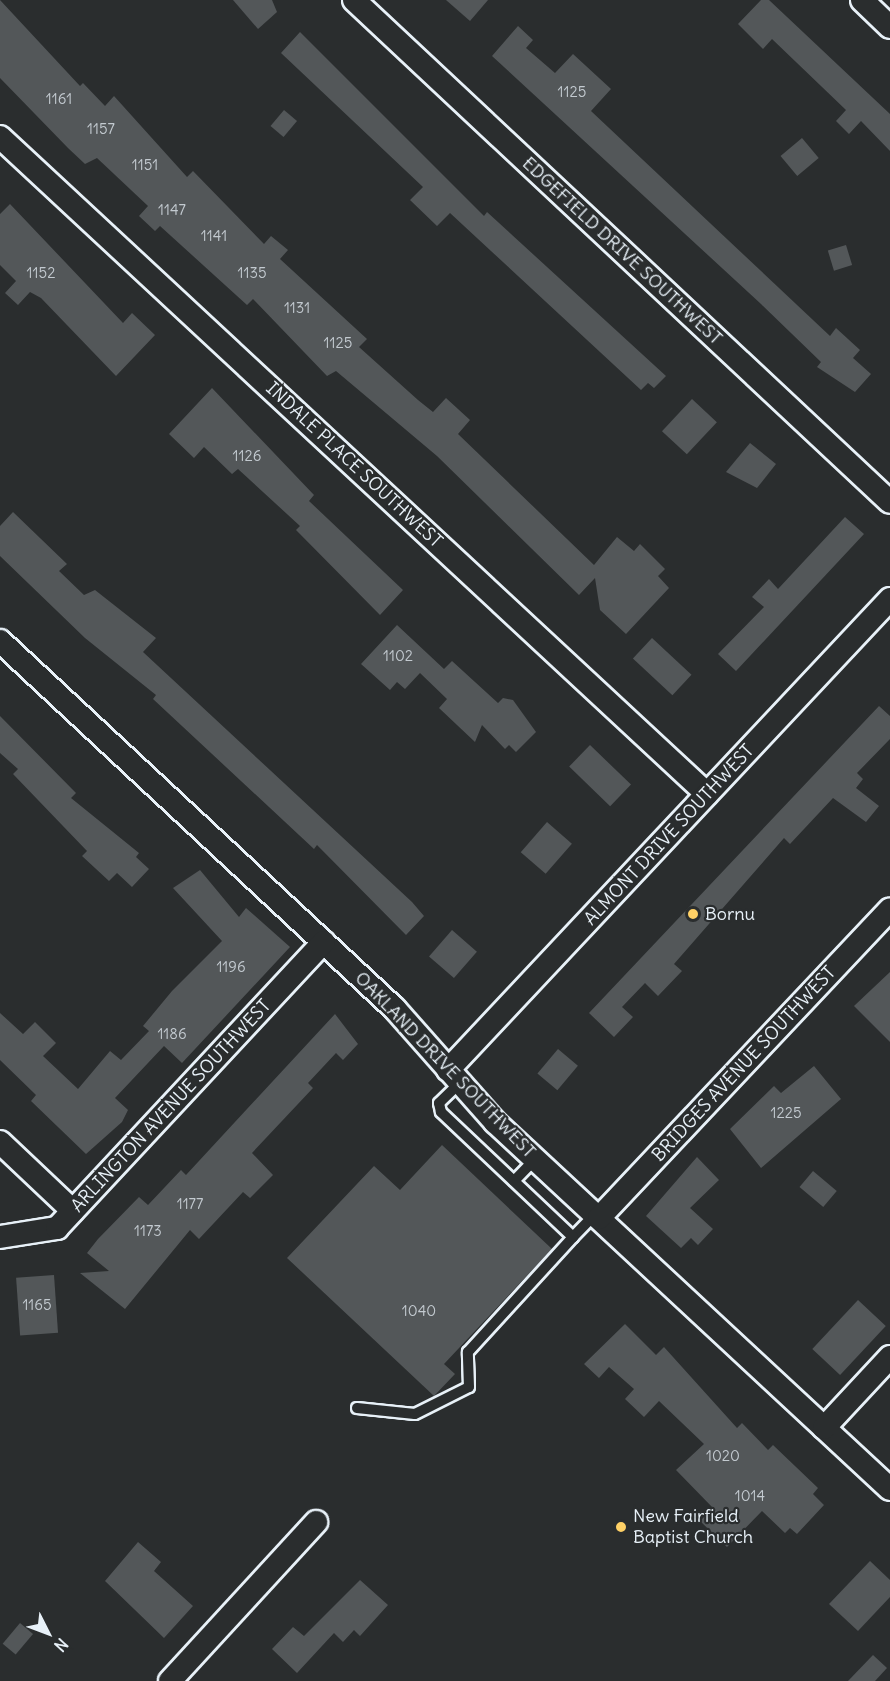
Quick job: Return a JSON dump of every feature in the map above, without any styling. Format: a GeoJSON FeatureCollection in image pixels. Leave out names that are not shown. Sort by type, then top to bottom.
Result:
{"type":"FeatureCollection","features":[{"type":"Feature","properties":{"kind":"street","name":"EDGEFIELD DRIVE SOUTHWEST"},"geometry":{"type":"LineString","coordinates":[[354,0],[890,501]]}},
{"type":"Feature","properties":{"kind":"street"},"geometry":{"type":"LineString","coordinates":[[862,0],[890,27]]}},
{"type":"Feature","properties":{"kind":"street","name":"INDALE PLACE SOUTHWEST"},"geometry":{"type":"LineString","coordinates":[[0,137],[707,794]]}},
{"type":"Feature","properties":{"kind":"street","name":"ALMONT DRIVE SOUTHWEST"},"geometry":{"type":"LineString","coordinates":[[454,1076],[707,794],[890,599]]}},
{"type":"Feature","properties":{"kind":"street","name":"OAKLAND DRIVE SOUTHWEST"},"geometry":{"type":"LineString","coordinates":[[0,641],[395,1009],[454,1076],[535,1159],[890,1489]]}},
{"type":"Feature","properties":{"kind":"street","name":"BRIDGES AVENUE SOUTHWEST"},"geometry":{"type":"LineString","coordinates":[[596,1217],[890,909]]}},
{"type":"Feature","properties":{"kind":"street","name":"ARLINGTON AVENUE SOUTHWEST"},"geometry":{"type":"LineString","coordinates":[[0,1237],[39,1234],[57,1228],[324,942]]}},
{"type":"Feature","properties":{"kind":"street"},"geometry":{"type":"LineString","coordinates":[[0,1142],[73,1211]]}},
{"type":"Feature","properties":{"kind":"street"},"geometry":{"type":"LineString","coordinates":[[824,1428],[890,1357]]}},
{"type":"Feature","properties":{"kind":"street"},"geometry":{"type":"LineString","coordinates":[[170,1681],[316,1522]]}},
{"type":"Feature","properties":{"kind":"lane"},"geometry":{"type":"LineString","coordinates":[[454,1076],[440,1103],[441,1112],[573,1237]]}},
{"type":"Feature","properties":{"kind":"lane"},"geometry":{"type":"LineString","coordinates":[[514,1181],[535,1159]]}},
{"type":"Feature","properties":{"kind":"lane"},"geometry":{"type":"LineString","coordinates":[[357,1408],[415,1414],[469,1387],[468,1352],[573,1237],[596,1217]]}},
{"type":"Feature","properties":{"kind":"building"},"geometry":{"type":"Polygon","coordinates":[[[0,0],[80,86],[83,83],[105,106],[114,96],[187,177],[193,171],[264,244],[271,236],[288,250],[280,259],[367,339],[359,347],[418,400],[433,412],[446,398],[470,420],[458,434],[594,565],[617,537],[634,551],[640,544],[665,569],[658,576],[669,588],[626,634],[600,610],[595,578],[579,595],[437,456],[336,371],[327,376],[253,299],[247,305],[160,226],[155,231],[139,216],[148,206],[97,158],[85,164],[68,148],[0,78],[0,0]]]}},
{"type":"Feature","properties":{"kind":"building"},"geometry":{"type":"Polygon","coordinates":[[[233,0],[272,0],[277,12],[258,29],[233,0]]]}},
{"type":"Feature","properties":{"kind":"building"},"geometry":{"type":"Polygon","coordinates":[[[446,0],[488,0],[470,21],[446,0]]]}},
{"type":"Feature","properties":{"kind":"building"},"geometry":{"type":"Polygon","coordinates":[[[761,0],[769,0],[890,114],[890,151],[861,121],[849,134],[836,121],[846,110],[772,39],[763,49],[738,24],[761,0]]]}},
{"type":"Feature","properties":{"kind":"building"},"geometry":{"type":"Polygon","coordinates":[[[518,26],[533,40],[526,48],[555,73],[573,54],[611,89],[591,111],[830,336],[836,328],[860,350],[853,358],[871,374],[855,392],[817,367],[821,362],[761,304],[492,56],[518,26]]]}},
{"type":"Feature","properties":{"kind":"building"},"geometry":{"type":"Polygon","coordinates":[[[300,32],[484,216],[487,212],[666,376],[654,388],[648,383],[641,390],[450,213],[437,226],[410,200],[423,187],[281,53],[300,32]]]}},
{"type":"Feature","properties":{"kind":"building"},"geometry":{"type":"Polygon","coordinates":[[[284,110],[297,121],[284,137],[271,126],[284,110]]]}},
{"type":"Feature","properties":{"kind":"building"},"geometry":{"type":"Polygon","coordinates":[[[802,138],[819,158],[797,176],[781,156],[802,138]]]}},
{"type":"Feature","properties":{"kind":"building"},"geometry":{"type":"Polygon","coordinates":[[[10,204],[123,323],[132,313],[155,335],[116,376],[41,298],[30,292],[18,305],[5,293],[16,281],[0,265],[0,214],[10,204]]]}},
{"type":"Feature","properties":{"kind":"building"},"geometry":{"type":"Polygon","coordinates":[[[846,245],[852,265],[834,271],[828,251],[846,245]]]}},
{"type":"Feature","properties":{"kind":"building"},"geometry":{"type":"Polygon","coordinates":[[[212,388],[314,495],[309,501],[403,590],[380,615],[296,530],[300,526],[238,469],[232,474],[204,447],[194,458],[169,434],[212,388]]]}},
{"type":"Feature","properties":{"kind":"building"},"geometry":{"type":"Polygon","coordinates":[[[692,399],[717,422],[687,454],[662,431],[692,399]]]}},
{"type":"Feature","properties":{"kind":"building"},"geometry":{"type":"Polygon","coordinates":[[[750,443],[776,464],[757,488],[726,472],[750,443]]]}},
{"type":"Feature","properties":{"kind":"building"},"geometry":{"type":"Polygon","coordinates":[[[13,512],[67,564],[59,571],[84,595],[95,590],[156,638],[143,652],[412,902],[424,916],[406,935],[317,845],[314,849],[153,699],[156,695],[85,638],[0,556],[0,526],[13,512]]]}},
{"type":"Feature","properties":{"kind":"building"},"geometry":{"type":"Polygon","coordinates":[[[845,517],[864,534],[736,671],[718,654],[764,607],[752,597],[769,579],[778,589],[845,517]]]}},
{"type":"Feature","properties":{"kind":"building"},"geometry":{"type":"Polygon","coordinates":[[[397,625],[444,669],[452,661],[498,703],[503,698],[513,700],[536,732],[516,752],[509,745],[505,749],[482,725],[475,742],[439,708],[447,699],[420,673],[405,689],[397,682],[390,690],[361,664],[397,625]]]}},
{"type":"Feature","properties":{"kind":"building"},"geometry":{"type":"Polygon","coordinates":[[[652,638],[691,675],[672,695],[633,658],[652,638]]]}},
{"type":"Feature","properties":{"kind":"building"},"geometry":{"type":"Polygon","coordinates":[[[879,706],[890,716],[890,739],[857,773],[863,779],[856,788],[879,806],[866,822],[833,798],[790,844],[784,838],[674,964],[682,971],[658,996],[645,983],[622,1007],[633,1017],[614,1037],[589,1013],[879,706]]]}},
{"type":"Feature","properties":{"kind":"building"},"geometry":{"type":"Polygon","coordinates":[[[0,716],[76,793],[71,798],[139,853],[136,857],[149,869],[132,887],[117,873],[109,881],[82,856],[87,851],[13,774],[18,769],[0,753],[0,716]]]}},
{"type":"Feature","properties":{"kind":"building"},"geometry":{"type":"Polygon","coordinates":[[[590,745],[631,785],[610,806],[569,767],[590,745]]]}},
{"type":"Feature","properties":{"kind":"building"},"geometry":{"type":"Polygon","coordinates":[[[547,822],[572,844],[546,874],[521,852],[547,822]]]}},
{"type":"Feature","properties":{"kind":"building"},"geometry":{"type":"Polygon","coordinates":[[[200,870],[239,917],[246,908],[290,947],[182,1063],[164,1046],[115,1098],[128,1110],[122,1122],[86,1154],[31,1101],[36,1095],[0,1060],[0,1013],[23,1034],[35,1022],[56,1043],[43,1056],[78,1089],[110,1051],[121,1060],[149,1031],[143,1026],[172,991],[222,941],[173,888],[200,870]]]}},
{"type":"Feature","properties":{"kind":"building"},"geometry":{"type":"Polygon","coordinates":[[[452,930],[477,952],[454,978],[429,956],[452,930]]]}},
{"type":"Feature","properties":{"kind":"building"},"geometry":{"type":"Polygon","coordinates":[[[890,972],[890,1042],[854,1006],[890,972]]]}},
{"type":"Feature","properties":{"kind":"building"},"geometry":{"type":"Polygon","coordinates":[[[335,1014],[358,1044],[343,1060],[336,1053],[308,1083],[313,1088],[252,1153],[273,1175],[250,1198],[243,1192],[199,1239],[190,1230],[125,1309],[80,1273],[109,1271],[87,1253],[98,1239],[139,1197],[148,1205],[181,1170],[186,1175],[335,1014]]]}},
{"type":"Feature","properties":{"kind":"building"},"geometry":{"type":"Polygon","coordinates":[[[558,1049],[578,1066],[557,1090],[537,1074],[558,1049]]]}},
{"type":"Feature","properties":{"kind":"building"},"geometry":{"type":"Polygon","coordinates":[[[814,1066],[841,1099],[761,1168],[730,1129],[774,1086],[781,1093],[814,1066]]]}},
{"type":"Feature","properties":{"kind":"building"},"geometry":{"type":"Polygon","coordinates":[[[442,1145],[552,1249],[444,1364],[455,1374],[434,1396],[287,1258],[374,1166],[400,1190],[442,1145]]]}},
{"type":"Feature","properties":{"kind":"building"},"geometry":{"type":"Polygon","coordinates":[[[697,1157],[719,1180],[690,1208],[713,1229],[698,1245],[691,1238],[681,1248],[646,1216],[697,1157]]]}},
{"type":"Feature","properties":{"kind":"building"},"geometry":{"type":"Polygon","coordinates":[[[813,1171],[837,1191],[823,1207],[800,1187],[813,1171]]]}},
{"type":"Feature","properties":{"kind":"building"},"geometry":{"type":"Polygon","coordinates":[[[54,1275],[58,1333],[20,1336],[16,1278],[54,1275]]]}},
{"type":"Feature","properties":{"kind":"building"},"geometry":{"type":"Polygon","coordinates":[[[858,1300],[886,1326],[840,1375],[812,1349],[858,1300]]]}},
{"type":"Feature","properties":{"kind":"building"},"geometry":{"type":"Polygon","coordinates":[[[625,1324],[656,1355],[664,1347],[737,1428],[742,1423],[768,1450],[773,1445],[818,1488],[813,1494],[824,1505],[797,1534],[790,1528],[785,1533],[762,1511],[727,1547],[700,1521],[713,1508],[676,1470],[704,1444],[659,1401],[644,1417],[625,1399],[634,1389],[609,1367],[599,1378],[584,1364],[625,1324]]]}},
{"type":"Feature","properties":{"kind":"building"},"geometry":{"type":"Polygon","coordinates":[[[138,1542],[161,1562],[154,1571],[193,1606],[164,1638],[105,1581],[138,1542]]]}},
{"type":"Feature","properties":{"kind":"building"},"geometry":{"type":"Polygon","coordinates":[[[870,1561],[890,1580],[890,1597],[858,1631],[829,1604],[870,1561]]]}},
{"type":"Feature","properties":{"kind":"building"},"geometry":{"type":"Polygon","coordinates":[[[360,1580],[388,1605],[360,1636],[354,1630],[343,1642],[334,1633],[297,1673],[272,1649],[293,1627],[304,1636],[360,1580]]]}},
{"type":"Feature","properties":{"kind":"building"},"geometry":{"type":"Polygon","coordinates":[[[20,1623],[33,1634],[16,1655],[3,1644],[20,1623]]]}},
{"type":"Feature","properties":{"kind":"building"},"geometry":{"type":"Polygon","coordinates":[[[873,1655],[887,1668],[875,1681],[848,1681],[873,1655]]]}},
{"type":"Feature","properties":{"kind":"place","name":"Bornu"},"geometry":{"type":"Point","coordinates":[693,914]}},
{"type":"Feature","properties":{"kind":"place","name":"New Fairfield Baptist Church"},"geometry":{"type":"Point","coordinates":[621,1527]}}]}
